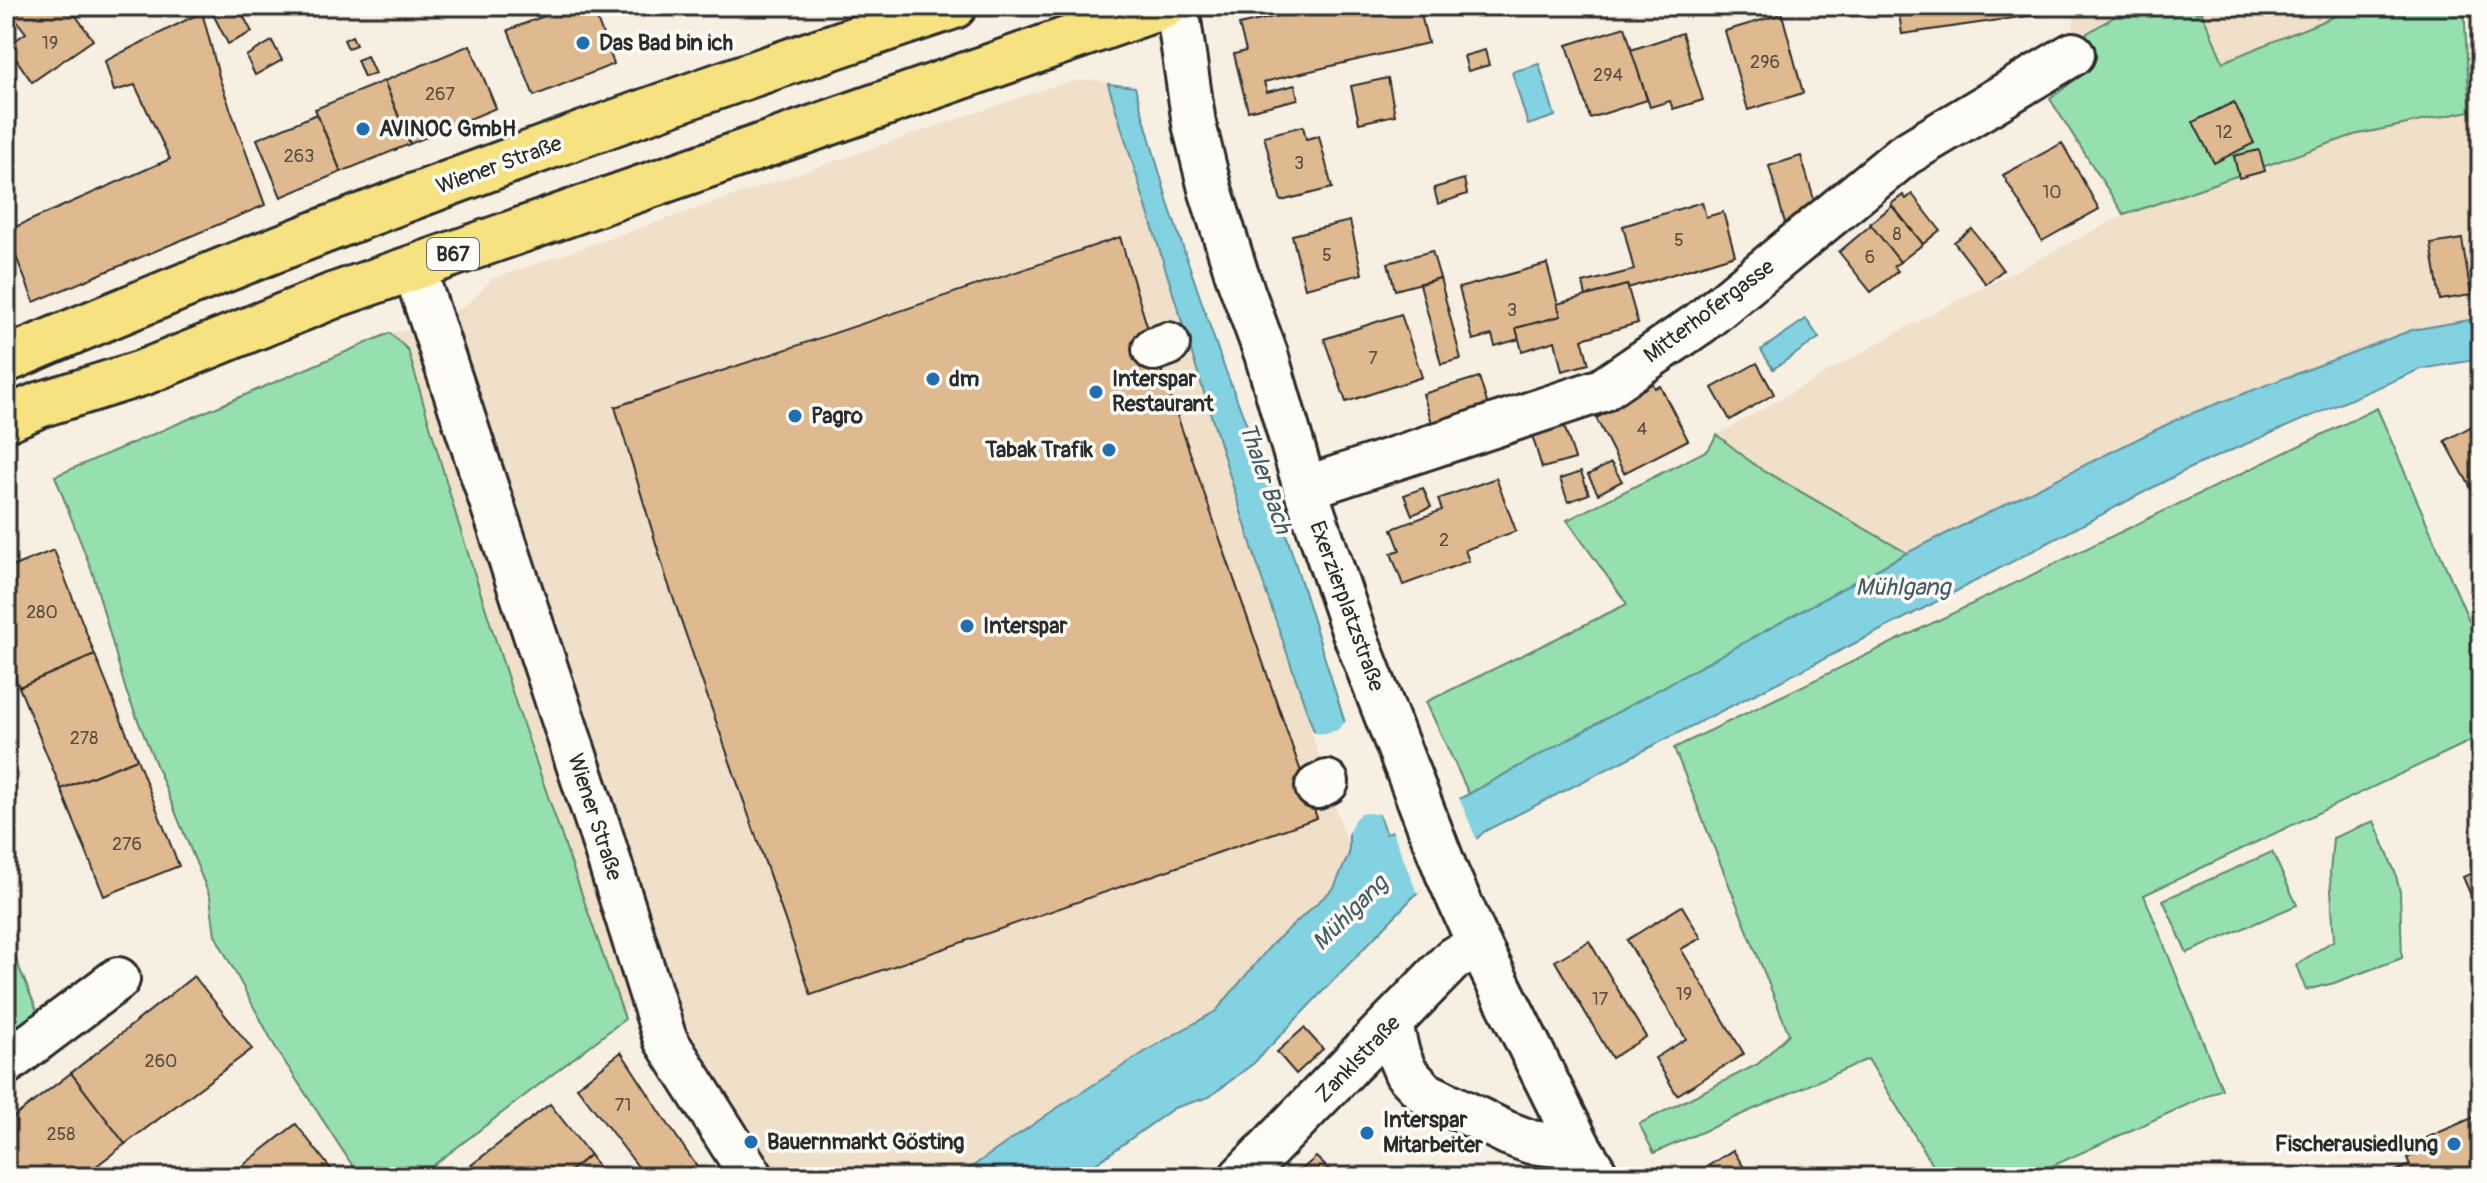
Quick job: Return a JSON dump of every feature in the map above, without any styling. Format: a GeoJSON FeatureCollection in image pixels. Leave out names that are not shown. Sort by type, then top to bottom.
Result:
{"type":"FeatureCollection","features":[{"type":"Feature","properties":{"kind":"main road","name":"Wiener Straße"},"geometry":{"type":"LineString","coordinates":[[6,360],[322,231],[893,15],[954,6]]}},
{"type":"Feature","properties":{"kind":"main road","name":"B67"},"geometry":{"type":"LineString","coordinates":[[6,419],[39,405],[142,373],[335,295],[1164,6]]}},
{"type":"Feature","properties":{"kind":"street","name":"Exerzierplatzstraße"},"geometry":{"type":"LineString","coordinates":[[1177,6],[1194,124],[1210,189],[1353,630],[1383,742],[1421,807],[1480,947],[1589,1162]]}},
{"type":"Feature","properties":{"kind":"street","name":"Mitterhofergasse"},"geometry":{"type":"LineString","coordinates":[[1305,488],[1602,390],[1700,323],[1904,155],[2073,54]]}},
{"type":"Feature","properties":{"kind":"street","name":"Wiener Straße"},"geometry":{"type":"LineString","coordinates":[[414,268],[665,1039],[752,1177]]}},
{"type":"Feature","properties":{"kind":"street","name":"Zanklstraße"},"geometry":{"type":"LineString","coordinates":[[1241,1177],[1454,958],[1480,947]]}},
{"type":"Feature","properties":{"kind":"street"},"geometry":{"type":"LineString","coordinates":[[6,1063],[96,983]]}},
{"type":"Feature","properties":{"kind":"street"},"geometry":{"type":"LineString","coordinates":[[1391,1024],[1406,1073],[1425,1093],[1531,1142],[1589,1162]]}},
{"type":"Feature","properties":{"kind":"shaded area"},"geometry":{"type":"Polygon","coordinates":[[[2076,6],[2132,6],[2071,44],[2076,6]]]}},
{"type":"Feature","properties":{"kind":"shaded area"},"geometry":{"type":"Polygon","coordinates":[[[2192,6],[2360,6],[2223,62],[2203,12],[2196,14],[2192,6]]]}},
{"type":"Feature","properties":{"kind":"shaded area"},"geometry":{"type":"Polygon","coordinates":[[[1098,80],[1108,84],[1266,592],[1349,833],[1349,854],[1334,888],[1272,944],[1216,1011],[1054,1110],[957,1177],[743,1177],[696,1106],[710,1065],[679,1013],[639,958],[625,1019],[528,740],[126,691],[93,574],[55,476],[390,333],[433,327],[471,301],[492,279],[1054,86],[1098,80]]]}},
{"type":"Feature","properties":{"kind":"shaded area"},"geometry":{"type":"Polygon","coordinates":[[[2470,111],[2481,191],[2481,320],[2412,330],[2182,417],[1907,553],[1756,466],[1717,435],[1905,328],[2124,215],[2354,135],[2470,111]]]}},
{"type":"Feature","properties":{"kind":"green space"},"geometry":{"type":"Polygon","coordinates":[[[2132,6],[2192,6],[2196,13],[2202,12],[2223,62],[2360,6],[2464,6],[2470,111],[2354,135],[2124,215],[2050,99],[2090,68],[2081,37],[2132,6]]]}},
{"type":"Feature","properties":{"kind":"green space"},"geometry":{"type":"Polygon","coordinates":[[[390,333],[408,350],[516,704],[625,1019],[418,1177],[360,1177],[277,1050],[215,935],[210,897],[126,691],[93,574],[55,476],[390,333]]]}},
{"type":"Feature","properties":{"kind":"green space"},"geometry":{"type":"Polygon","coordinates":[[[2377,408],[2481,648],[2481,736],[2144,895],[2222,1089],[2028,1177],[1940,1177],[1868,1059],[1654,1153],[1639,1124],[1758,1064],[1789,1034],[1674,748],[2377,408]]]}},
{"type":"Feature","properties":{"kind":"green space"},"geometry":{"type":"Polygon","coordinates":[[[1717,435],[1756,466],[1907,553],[1469,794],[1426,702],[1627,604],[1567,520],[1708,450],[1717,435]]]}},
{"type":"Feature","properties":{"kind":"green space"},"geometry":{"type":"Polygon","coordinates":[[[2374,821],[2400,892],[2402,958],[2306,990],[2296,965],[2334,940],[2330,873],[2333,838],[2374,821]]]}},
{"type":"Feature","properties":{"kind":"green space"},"geometry":{"type":"Polygon","coordinates":[[[2272,852],[2297,905],[2187,953],[2163,900],[2272,852]]]}},
{"type":"Feature","properties":{"kind":"green space"},"geometry":{"type":"Polygon","coordinates":[[[6,936],[38,1013],[6,1037],[6,936]]]}},
{"type":"Feature","properties":{"kind":"water"},"geometry":{"type":"Polygon","coordinates":[[[1539,64],[1555,116],[1528,125],[1512,72],[1539,64]]]}},
{"type":"Feature","properties":{"kind":"water"},"geometry":{"type":"Polygon","coordinates":[[[1108,84],[1135,87],[1169,206],[1220,356],[1274,495],[1345,723],[1386,834],[1469,794],[1907,553],[2182,417],[2412,330],[2481,318],[2481,359],[2421,369],[2190,468],[1930,605],[1485,831],[1417,893],[1254,1063],[1209,1097],[1174,1108],[1077,1177],[957,1177],[1054,1110],[1216,1011],[1272,944],[1334,888],[1349,854],[1349,833],[1266,592],[1108,84]]]}},
{"type":"Feature","properties":{"kind":"water"},"geometry":{"type":"Polygon","coordinates":[[[1806,319],[1819,338],[1773,369],[1761,350],[1806,319]]]}},
{"type":"Feature","properties":{"kind":"pier"},"geometry":{"type":"Polygon","coordinates":[[[1348,719],[1383,814],[1361,813],[1354,820],[1346,840],[1310,728],[1315,733],[1326,734],[1337,730],[1348,719]]]}},
{"type":"Feature","properties":{"kind":"pier"},"geometry":{"type":"Polygon","coordinates":[[[1458,795],[1478,843],[1417,893],[1391,827],[1458,795]]]}},
{"type":"Feature","properties":{"kind":"building"},"geometry":{"type":"Polygon","coordinates":[[[27,6],[69,6],[93,40],[32,82],[7,46],[26,33],[13,16],[27,6]]]}},
{"type":"Feature","properties":{"kind":"building"},"geometry":{"type":"Polygon","coordinates":[[[209,6],[238,6],[252,32],[228,44],[209,6]]]}},
{"type":"Feature","properties":{"kind":"building"},"geometry":{"type":"Polygon","coordinates":[[[570,6],[592,6],[614,64],[534,96],[508,30],[570,6]]]}},
{"type":"Feature","properties":{"kind":"building"},"geometry":{"type":"Polygon","coordinates":[[[1320,6],[1419,6],[1428,43],[1264,82],[1267,92],[1295,85],[1298,99],[1248,111],[1234,54],[1246,51],[1239,25],[1320,6]]]}},
{"type":"Feature","properties":{"kind":"building"},"geometry":{"type":"Polygon","coordinates":[[[1898,6],[2076,6],[2077,9],[1902,34],[1898,6]]]}},
{"type":"Feature","properties":{"kind":"building"},"geometry":{"type":"Polygon","coordinates":[[[202,12],[220,80],[265,205],[34,302],[6,231],[170,159],[135,85],[114,91],[105,61],[202,12]]]}},
{"type":"Feature","properties":{"kind":"building"},"geometry":{"type":"Polygon","coordinates":[[[1782,14],[1803,93],[1748,110],[1725,31],[1782,14]]]}},
{"type":"Feature","properties":{"kind":"building"},"geometry":{"type":"Polygon","coordinates":[[[1625,27],[1647,100],[1590,118],[1567,45],[1625,27]]]}},
{"type":"Feature","properties":{"kind":"building"},"geometry":{"type":"Polygon","coordinates":[[[1682,33],[1703,100],[1673,109],[1670,101],[1650,107],[1631,50],[1682,33]]]}},
{"type":"Feature","properties":{"kind":"building"},"geometry":{"type":"Polygon","coordinates":[[[352,36],[356,45],[348,48],[344,40],[352,36]]]}},
{"type":"Feature","properties":{"kind":"building"},"geometry":{"type":"Polygon","coordinates":[[[272,41],[282,60],[255,75],[246,56],[272,41]]]}},
{"type":"Feature","properties":{"kind":"building"},"geometry":{"type":"Polygon","coordinates":[[[470,45],[496,108],[410,144],[384,81],[470,45]]]}},
{"type":"Feature","properties":{"kind":"building"},"geometry":{"type":"Polygon","coordinates":[[[1485,50],[1489,65],[1468,71],[1464,56],[1485,50]]]}},
{"type":"Feature","properties":{"kind":"building"},"geometry":{"type":"Polygon","coordinates":[[[367,56],[375,74],[364,77],[357,60],[367,56]]]}},
{"type":"Feature","properties":{"kind":"building"},"geometry":{"type":"Polygon","coordinates":[[[6,78],[15,91],[6,98],[6,78]]]}},
{"type":"Feature","properties":{"kind":"building"},"geometry":{"type":"Polygon","coordinates":[[[1388,78],[1395,115],[1359,123],[1351,86],[1388,78]]]}},
{"type":"Feature","properties":{"kind":"building","name":"AVINOC GmbH"},"geometry":{"type":"Polygon","coordinates":[[[384,81],[410,144],[341,172],[315,109],[384,81]]]}},
{"type":"Feature","properties":{"kind":"building"},"geometry":{"type":"Polygon","coordinates":[[[2234,102],[2254,143],[2214,163],[2193,122],[2234,102]]]}},
{"type":"Feature","properties":{"kind":"building"},"geometry":{"type":"Polygon","coordinates":[[[317,114],[341,172],[281,197],[257,139],[317,114]]]}},
{"type":"Feature","properties":{"kind":"building"},"geometry":{"type":"Polygon","coordinates":[[[1303,126],[1306,139],[1319,136],[1332,188],[1281,201],[1264,136],[1303,126]]]}},
{"type":"Feature","properties":{"kind":"building"},"geometry":{"type":"Polygon","coordinates":[[[2062,143],[2099,209],[2042,241],[2003,175],[2062,143]]]}},
{"type":"Feature","properties":{"kind":"building"},"geometry":{"type":"Polygon","coordinates":[[[2259,150],[2265,171],[2239,178],[2234,156],[2259,150]]]}},
{"type":"Feature","properties":{"kind":"building"},"geometry":{"type":"Polygon","coordinates":[[[1801,156],[1818,213],[1785,223],[1769,166],[1801,156]]]}},
{"type":"Feature","properties":{"kind":"building"},"geometry":{"type":"Polygon","coordinates":[[[1464,179],[1467,194],[1438,204],[1434,188],[1464,179]]]}},
{"type":"Feature","properties":{"kind":"building"},"geometry":{"type":"Polygon","coordinates":[[[1912,194],[1940,230],[1923,244],[1891,204],[1903,195],[1906,199],[1912,194]]]}},
{"type":"Feature","properties":{"kind":"building"},"geometry":{"type":"Polygon","coordinates":[[[1702,202],[1706,217],[1723,212],[1735,255],[1628,288],[1627,285],[1586,296],[1583,283],[1634,270],[1623,226],[1702,202]]]}},
{"type":"Feature","properties":{"kind":"building"},"geometry":{"type":"Polygon","coordinates":[[[1892,206],[1923,244],[1900,262],[1870,224],[1892,206]]]}},
{"type":"Feature","properties":{"kind":"building"},"geometry":{"type":"Polygon","coordinates":[[[1350,221],[1362,274],[1305,288],[1292,235],[1350,221]]]}},
{"type":"Feature","properties":{"kind":"building"},"geometry":{"type":"Polygon","coordinates":[[[1871,225],[1900,262],[1894,266],[1898,271],[1871,292],[1839,252],[1871,225]]]}},
{"type":"Feature","properties":{"kind":"building"},"geometry":{"type":"Polygon","coordinates":[[[1972,229],[2003,270],[1986,284],[1954,242],[1972,229]]]}},
{"type":"Feature","properties":{"kind":"building","name":"Interspar"},"geometry":{"type":"Polygon","coordinates":[[[1120,237],[1154,349],[1317,818],[811,995],[667,580],[615,407],[1120,237]]]}},
{"type":"Feature","properties":{"kind":"building"},"geometry":{"type":"Polygon","coordinates":[[[2462,239],[2471,295],[2440,300],[2431,244],[2462,239]]]}},
{"type":"Feature","properties":{"kind":"building"},"geometry":{"type":"Polygon","coordinates":[[[1432,251],[1440,278],[1395,290],[1388,263],[1432,251]]]}},
{"type":"Feature","properties":{"kind":"building"},"geometry":{"type":"Polygon","coordinates":[[[1547,264],[1561,316],[1516,328],[1519,339],[1495,346],[1492,335],[1473,340],[1459,288],[1547,264]]]}},
{"type":"Feature","properties":{"kind":"building"},"geometry":{"type":"Polygon","coordinates":[[[1440,278],[1461,359],[1441,364],[1420,284],[1440,278]]]}},
{"type":"Feature","properties":{"kind":"building"},"geometry":{"type":"Polygon","coordinates":[[[1627,285],[1638,323],[1582,339],[1589,364],[1562,371],[1555,341],[1522,351],[1516,328],[1561,316],[1557,304],[1627,285]]]}},
{"type":"Feature","properties":{"kind":"building"},"geometry":{"type":"Polygon","coordinates":[[[1401,314],[1422,377],[1346,402],[1324,339],[1401,314]]]}},
{"type":"Feature","properties":{"kind":"building"},"geometry":{"type":"Polygon","coordinates":[[[1757,363],[1774,394],[1730,420],[1712,388],[1757,363]]]}},
{"type":"Feature","properties":{"kind":"building"},"geometry":{"type":"Polygon","coordinates":[[[1479,377],[1489,409],[1433,426],[1423,394],[1479,377]]]}},
{"type":"Feature","properties":{"kind":"building"},"geometry":{"type":"Polygon","coordinates":[[[1652,382],[1655,388],[1660,386],[1688,440],[1624,473],[1596,418],[1618,407],[1615,401],[1652,382]]]}},
{"type":"Feature","properties":{"kind":"building"},"geometry":{"type":"Polygon","coordinates":[[[2481,421],[2481,496],[2477,499],[2445,441],[2481,421]]]}},
{"type":"Feature","properties":{"kind":"building"},"geometry":{"type":"Polygon","coordinates":[[[1564,425],[1575,459],[1542,468],[1532,435],[1564,425]]]}},
{"type":"Feature","properties":{"kind":"building"},"geometry":{"type":"Polygon","coordinates":[[[1611,463],[1622,481],[1598,494],[1588,475],[1611,463]]]}},
{"type":"Feature","properties":{"kind":"building"},"geometry":{"type":"Polygon","coordinates":[[[1581,472],[1589,494],[1568,502],[1560,479],[1581,472]]]}},
{"type":"Feature","properties":{"kind":"building"},"geometry":{"type":"Polygon","coordinates":[[[1496,478],[1516,531],[1465,550],[1469,561],[1403,585],[1391,553],[1400,550],[1392,529],[1442,510],[1438,499],[1496,478]]]}},
{"type":"Feature","properties":{"kind":"building"},"geometry":{"type":"Polygon","coordinates":[[[1423,488],[1431,507],[1412,515],[1404,495],[1423,488]]]}},
{"type":"Feature","properties":{"kind":"building"},"geometry":{"type":"Polygon","coordinates":[[[54,550],[95,655],[19,687],[6,655],[6,569],[54,550]]]}},
{"type":"Feature","properties":{"kind":"building"},"geometry":{"type":"Polygon","coordinates":[[[95,655],[137,759],[61,789],[19,687],[95,655]]]}},
{"type":"Feature","properties":{"kind":"building"},"geometry":{"type":"Polygon","coordinates":[[[137,759],[179,866],[104,896],[61,789],[137,759]]]}},
{"type":"Feature","properties":{"kind":"building"},"geometry":{"type":"Polygon","coordinates":[[[2481,869],[2481,935],[2473,916],[2479,914],[2463,877],[2481,869]]]}},
{"type":"Feature","properties":{"kind":"building"},"geometry":{"type":"Polygon","coordinates":[[[1682,906],[1701,938],[1681,949],[1744,1054],[1677,1095],[1655,1058],[1686,1039],[1627,940],[1682,906]]]}},
{"type":"Feature","properties":{"kind":"building"},"geometry":{"type":"Polygon","coordinates":[[[2481,936],[2481,956],[2474,939],[2481,936]]]}},
{"type":"Feature","properties":{"kind":"building"},"geometry":{"type":"Polygon","coordinates":[[[1589,941],[1646,1037],[1612,1058],[1555,961],[1589,941]]]}},
{"type":"Feature","properties":{"kind":"building"},"geometry":{"type":"Polygon","coordinates":[[[194,976],[252,1049],[125,1144],[71,1073],[194,976]]]}},
{"type":"Feature","properties":{"kind":"building"},"geometry":{"type":"Polygon","coordinates":[[[1304,1028],[1323,1049],[1296,1074],[1277,1052],[1304,1028]]]}},
{"type":"Feature","properties":{"kind":"building"},"geometry":{"type":"Polygon","coordinates":[[[621,1052],[704,1177],[646,1177],[577,1087],[621,1052]]]}},
{"type":"Feature","properties":{"kind":"building"},"geometry":{"type":"Polygon","coordinates":[[[71,1073],[125,1144],[82,1177],[6,1177],[6,1123],[71,1073]]]}},
{"type":"Feature","properties":{"kind":"building"},"geometry":{"type":"Polygon","coordinates":[[[550,1104],[590,1155],[564,1176],[456,1177],[550,1104]]]}},
{"type":"Feature","properties":{"kind":"building","name":"Fischerausiedlung"},"geometry":{"type":"Polygon","coordinates":[[[2481,1110],[2481,1177],[2382,1177],[2410,1165],[2407,1158],[2429,1148],[2424,1139],[2479,1115],[2477,1111],[2481,1110]]]}},
{"type":"Feature","properties":{"kind":"building"},"geometry":{"type":"Polygon","coordinates":[[[296,1124],[337,1177],[228,1177],[296,1124]]]}},
{"type":"Feature","properties":{"kind":"building"},"geometry":{"type":"Polygon","coordinates":[[[1733,1150],[1750,1177],[1691,1177],[1733,1150]]]}},
{"type":"Feature","properties":{"kind":"building"},"geometry":{"type":"Polygon","coordinates":[[[590,1155],[606,1177],[564,1176],[590,1155]]]}},
{"type":"Feature","properties":{"kind":"building"},"geometry":{"type":"Polygon","coordinates":[[[1316,1157],[1337,1177],[1293,1177],[1316,1157]]]}},
{"type":"Feature","properties":{"kind":"place","name":"Das Bad bin ich"},"geometry":{"type":"Point","coordinates":[583,43]}},
{"type":"Feature","properties":{"kind":"place","name":"AVINOC GmbH"},"geometry":{"type":"Point","coordinates":[363,129]}},
{"type":"Feature","properties":{"kind":"place","name":"dm"},"geometry":{"type":"Point","coordinates":[933,379]}},
{"type":"Feature","properties":{"kind":"place","name":"Interspar Restaurant"},"geometry":{"type":"Point","coordinates":[1096,392]}},
{"type":"Feature","properties":{"kind":"place","name":"Pagro"},"geometry":{"type":"Point","coordinates":[795,416]}},
{"type":"Feature","properties":{"kind":"place","name":"Tabak Trafik"},"geometry":{"type":"Point","coordinates":[1109,450]}},
{"type":"Feature","properties":{"kind":"place","name":"Interspar"},"geometry":{"type":"Point","coordinates":[967,626]}},
{"type":"Feature","properties":{"kind":"place","name":"Interspar Mitarbeiter"},"geometry":{"type":"Point","coordinates":[1367,1133]}},
{"type":"Feature","properties":{"kind":"place","name":"Bauernmarkt Gösting"},"geometry":{"type":"Point","coordinates":[751,1142]}},
{"type":"Feature","properties":{"kind":"place","name":"Fischerausiedlung"},"geometry":{"type":"Point","coordinates":[2454,1144]}},
{"type":"Feature","properties":{"kind":"water label","name":"Thaler Bach"},"geometry":{"type":"Point","coordinates":[1265,478]}},
{"type":"Feature","properties":{"kind":"water label","name":"Mühlgang"},"geometry":{"type":"Point","coordinates":[1903,587]}},
{"type":"Feature","properties":{"kind":"water label","name":"Mühlgang"},"geometry":{"type":"Point","coordinates":[1350,913]}}]}
